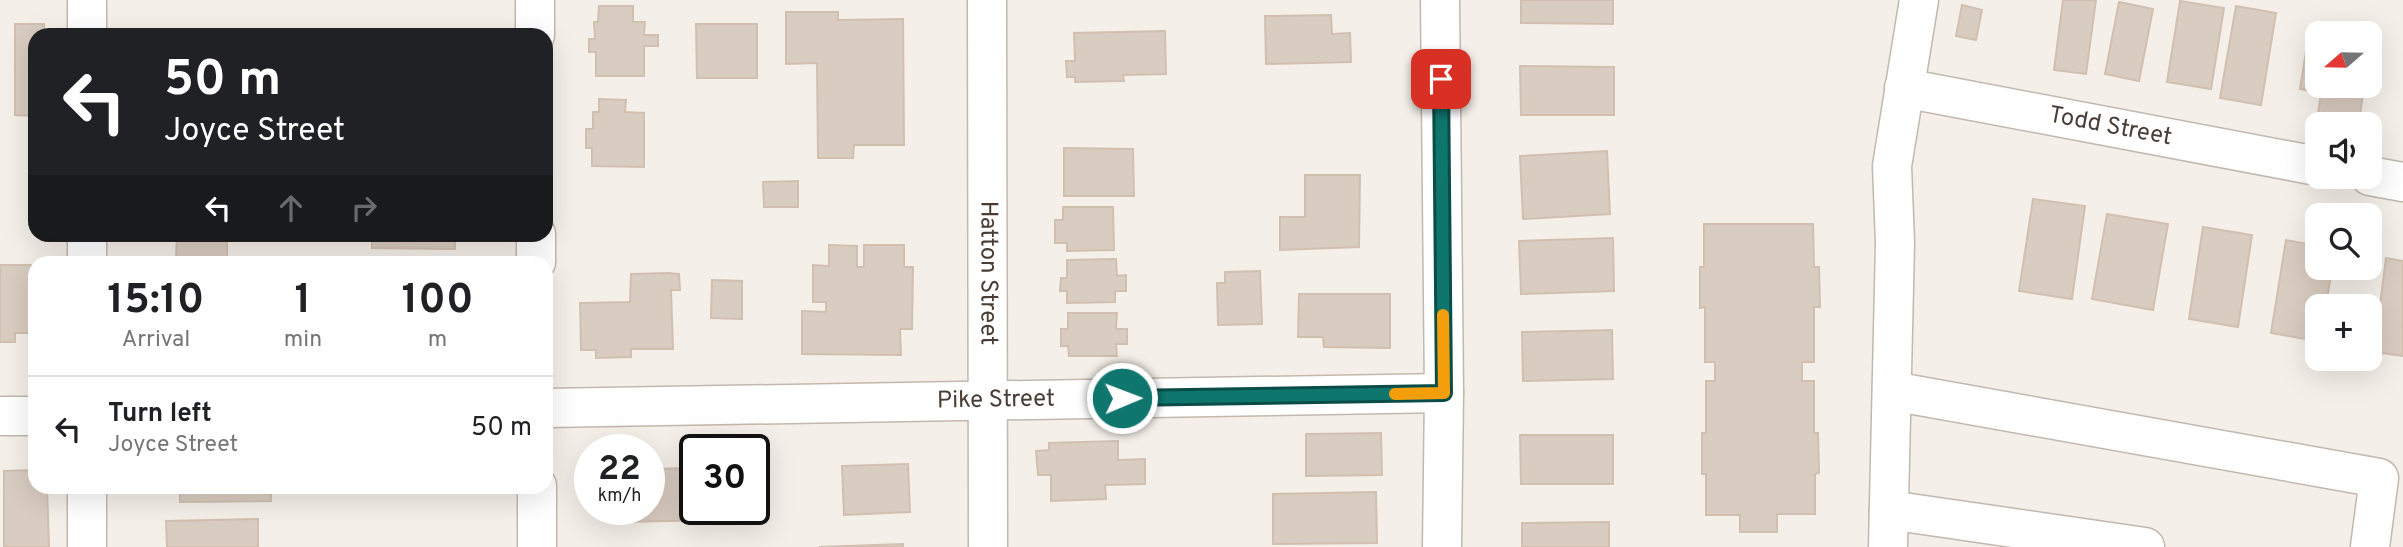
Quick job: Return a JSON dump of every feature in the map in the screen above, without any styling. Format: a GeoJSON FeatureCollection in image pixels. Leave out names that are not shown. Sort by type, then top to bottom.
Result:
{"type":"FeatureCollection","features":[{"type":"Feature","properties":{"kind":"street"},"geometry":{"type":"LineString","coordinates":[[87,0],[87,28]]}},
{"type":"Feature","properties":{"kind":"street"},"geometry":{"type":"LineString","coordinates":[[535,0],[536,28]]}},
{"type":"Feature","properties":{"kind":"street","name":"Hatton Street"},"geometry":{"type":"LineString","coordinates":[[987,0],[988,547]]}},
{"type":"Feature","properties":{"kind":"street"},"geometry":{"type":"LineString","coordinates":[[1440,0],[1444,393],[1442,547]]}},
{"type":"Feature","properties":{"kind":"street"},"geometry":{"type":"LineString","coordinates":[[1919,0],[1892,166],[1895,243],[1889,528],[2145,547]]}},
{"type":"Feature","properties":{"kind":"street","name":"Todd Street"},"geometry":{"type":"LineString","coordinates":[[1904,88],[2305,164]]}},
{"type":"Feature","properties":{"kind":"street"},"geometry":{"type":"LineString","coordinates":[[2382,178],[2403,182]]}},
{"type":"Feature","properties":{"kind":"street"},"geometry":{"type":"LineString","coordinates":[[1892,391],[2391,480],[2370,547]]}},
{"type":"Feature","properties":{"kind":"street","name":"Pike Street"},"geometry":{"type":"LineString","coordinates":[[553,408],[1444,393]]}},
{"type":"Feature","properties":{"kind":"street"},"geometry":{"type":"LineString","coordinates":[[0,416],[28,416]]}},
{"type":"Feature","properties":{"kind":"street"},"geometry":{"type":"LineString","coordinates":[[87,494],[87,547]]}},
{"type":"Feature","properties":{"kind":"street"},"geometry":{"type":"LineString","coordinates":[[537,494],[537,547]]}},
{"type":"Feature","properties":{"kind":"building"},"geometry":{"type":"Polygon","coordinates":[[[1521,0],[1613,0],[1613,24],[1521,23],[1521,0]]]}},
{"type":"Feature","properties":{"kind":"building"},"geometry":{"type":"Polygon","coordinates":[[[2063,0],[2096,0],[2086,74],[2054,70],[2063,0]]]}},
{"type":"Feature","properties":{"kind":"building"},"geometry":{"type":"Polygon","coordinates":[[[2180,1],[2224,8],[2211,89],[2167,82],[2180,1]]]}},
{"type":"Feature","properties":{"kind":"building"},"geometry":{"type":"Polygon","coordinates":[[[2119,2],[2153,9],[2139,81],[2105,74],[2119,2]]]}},
{"type":"Feature","properties":{"kind":"building"},"geometry":{"type":"Polygon","coordinates":[[[1962,5],[1982,10],[1976,40],[1956,36],[1962,5]]]}},
{"type":"Feature","properties":{"kind":"building"},"geometry":{"type":"Polygon","coordinates":[[[599,6],[633,6],[633,22],[645,22],[644,35],[658,35],[658,46],[644,46],[644,76],[596,76],[596,52],[589,52],[589,39],[595,39],[594,22],[598,22],[599,6]]]}},
{"type":"Feature","properties":{"kind":"building"},"geometry":{"type":"Polygon","coordinates":[[[2236,6],[2276,13],[2261,105],[2220,98],[2236,6]]]}},
{"type":"Feature","properties":{"kind":"building"},"geometry":{"type":"Polygon","coordinates":[[[786,12],[838,12],[838,20],[903,19],[904,145],[854,145],[853,158],[818,158],[817,63],[786,64],[786,12]]]}},
{"type":"Feature","properties":{"kind":"building"},"geometry":{"type":"Polygon","coordinates":[[[1331,15],[1332,34],[1350,33],[1351,62],[1266,64],[1265,16],[1331,15]]]}},
{"type":"Feature","properties":{"kind":"building"},"geometry":{"type":"Polygon","coordinates":[[[15,24],[44,24],[44,28],[28,28],[28,116],[15,115],[15,24]]]}},
{"type":"Feature","properties":{"kind":"building"},"geometry":{"type":"Polygon","coordinates":[[[696,24],[757,24],[757,78],[697,78],[696,24]]]}},
{"type":"Feature","properties":{"kind":"building"},"geometry":{"type":"Polygon","coordinates":[[[1165,31],[1166,74],[1123,75],[1124,81],[1075,82],[1075,77],[1067,77],[1066,61],[1075,61],[1074,33],[1165,31]]]}},
{"type":"Feature","properties":{"kind":"building"},"geometry":{"type":"Polygon","coordinates":[[[2305,57],[2305,90],[2300,89],[2305,57]]]}},
{"type":"Feature","properties":{"kind":"building"},"geometry":{"type":"Polygon","coordinates":[[[1520,66],[1614,67],[1614,115],[1521,115],[1520,66]]]}},
{"type":"Feature","properties":{"kind":"building"},"geometry":{"type":"Polygon","coordinates":[[[2320,98],[2362,98],[2360,112],[2318,112],[2320,98]]]}},
{"type":"Feature","properties":{"kind":"building"},"geometry":{"type":"Polygon","coordinates":[[[599,99],[626,100],[625,112],[644,113],[644,167],[592,166],[592,148],[586,148],[586,129],[593,129],[593,112],[599,112],[599,99]]]}},
{"type":"Feature","properties":{"kind":"building"},"geometry":{"type":"Polygon","coordinates":[[[1064,148],[1133,149],[1134,196],[1064,196],[1064,148]]]}},
{"type":"Feature","properties":{"kind":"building"},"geometry":{"type":"Polygon","coordinates":[[[1607,151],[1610,214],[1523,219],[1520,156],[1607,151]]]}},
{"type":"Feature","properties":{"kind":"building"},"geometry":{"type":"Polygon","coordinates":[[[1305,175],[1360,175],[1359,247],[1280,250],[1280,217],[1305,217],[1305,175]]]}},
{"type":"Feature","properties":{"kind":"building"},"geometry":{"type":"Polygon","coordinates":[[[798,181],[798,207],[764,207],[763,182],[798,181]]]}},
{"type":"Feature","properties":{"kind":"building"},"geometry":{"type":"Polygon","coordinates":[[[2033,199],[2085,206],[2072,299],[2019,291],[2033,199]]]}},
{"type":"Feature","properties":{"kind":"building"},"geometry":{"type":"Polygon","coordinates":[[[1063,207],[1113,207],[1114,250],[1067,251],[1067,243],[1055,243],[1055,220],[1063,220],[1063,207]]]}},
{"type":"Feature","properties":{"kind":"building"},"geometry":{"type":"Polygon","coordinates":[[[2107,214],[2168,224],[2153,310],[2092,299],[2107,214]]]}},
{"type":"Feature","properties":{"kind":"building"},"geometry":{"type":"Polygon","coordinates":[[[1704,224],[1813,224],[1814,267],[1819,267],[1820,307],[1814,307],[1814,362],[1802,362],[1802,381],[1814,381],[1814,433],[1818,433],[1819,473],[1815,474],[1815,514],[1777,514],[1777,532],[1740,532],[1740,515],[1706,515],[1702,433],[1706,433],[1706,381],[1715,381],[1715,362],[1705,362],[1705,307],[1700,308],[1704,224]]]}},
{"type":"Feature","properties":{"kind":"building"},"geometry":{"type":"Polygon","coordinates":[[[2203,227],[2252,235],[2238,327],[2189,319],[2203,227]]]}},
{"type":"Feature","properties":{"kind":"building"},"geometry":{"type":"Polygon","coordinates":[[[1613,238],[1614,291],[1521,294],[1519,241],[1613,238]]]}},
{"type":"Feature","properties":{"kind":"building"},"geometry":{"type":"Polygon","coordinates":[[[2286,240],[2305,244],[2305,280],[2330,280],[2328,294],[2305,294],[2305,339],[2271,333],[2286,240]]]}},
{"type":"Feature","properties":{"kind":"building"},"geometry":{"type":"Polygon","coordinates":[[[177,242],[227,242],[227,256],[176,256],[177,242]]]}},
{"type":"Feature","properties":{"kind":"building"},"geometry":{"type":"Polygon","coordinates":[[[372,242],[455,242],[455,249],[372,248],[372,242]]]}},
{"type":"Feature","properties":{"kind":"building"},"geometry":{"type":"Polygon","coordinates":[[[829,245],[857,246],[857,267],[864,267],[864,245],[904,245],[904,267],[913,267],[912,329],[900,329],[901,355],[802,354],[802,311],[826,312],[826,302],[813,302],[813,265],[829,266],[829,245]]]}},
{"type":"Feature","properties":{"kind":"building"},"geometry":{"type":"Polygon","coordinates":[[[2386,258],[2403,261],[2403,356],[2382,353],[2381,294],[2386,258]]]}},
{"type":"Feature","properties":{"kind":"building"},"geometry":{"type":"Polygon","coordinates":[[[1116,259],[1117,276],[1126,275],[1126,291],[1115,291],[1115,302],[1067,303],[1067,291],[1060,291],[1061,278],[1067,278],[1067,260],[1116,259]]]}},
{"type":"Feature","properties":{"kind":"building"},"geometry":{"type":"Polygon","coordinates":[[[0,265],[28,265],[28,333],[15,333],[15,342],[0,342],[0,265]]]}},
{"type":"Feature","properties":{"kind":"building"},"geometry":{"type":"Polygon","coordinates":[[[1260,271],[1262,324],[1218,325],[1217,283],[1225,283],[1225,272],[1260,271]]]}},
{"type":"Feature","properties":{"kind":"building"},"geometry":{"type":"Polygon","coordinates":[[[631,274],[679,274],[680,290],[671,290],[673,349],[631,349],[631,357],[596,358],[596,350],[581,350],[580,303],[630,302],[631,274]]]}},
{"type":"Feature","properties":{"kind":"building"},"geometry":{"type":"Polygon","coordinates":[[[712,280],[742,281],[742,319],[711,318],[712,280]]]}},
{"type":"Feature","properties":{"kind":"building"},"geometry":{"type":"Polygon","coordinates":[[[1299,294],[1390,294],[1390,348],[1324,347],[1323,337],[1298,337],[1299,294]]]}},
{"type":"Feature","properties":{"kind":"building"},"geometry":{"type":"Polygon","coordinates":[[[1068,313],[1117,313],[1116,329],[1127,329],[1127,344],[1116,344],[1117,356],[1069,356],[1068,346],[1061,346],[1061,329],[1068,329],[1068,313]]]}},
{"type":"Feature","properties":{"kind":"building"},"geometry":{"type":"Polygon","coordinates":[[[1612,330],[1613,379],[1523,381],[1522,332],[1612,330]]]}},
{"type":"Feature","properties":{"kind":"building"},"geometry":{"type":"Polygon","coordinates":[[[1381,433],[1382,475],[1306,476],[1306,434],[1381,433]]]}},
{"type":"Feature","properties":{"kind":"building"},"geometry":{"type":"Polygon","coordinates":[[[1520,435],[1613,435],[1613,484],[1521,484],[1520,435]]]}},
{"type":"Feature","properties":{"kind":"building"},"geometry":{"type":"Polygon","coordinates":[[[1118,441],[1118,460],[1145,459],[1145,484],[1105,485],[1106,499],[1051,501],[1051,475],[1038,475],[1036,451],[1049,450],[1049,443],[1118,441]]]}},
{"type":"Feature","properties":{"kind":"building"},"geometry":{"type":"Polygon","coordinates":[[[908,464],[910,512],[844,515],[842,466],[908,464]]]}},
{"type":"Feature","properties":{"kind":"building"},"geometry":{"type":"Polygon","coordinates":[[[679,468],[679,521],[665,521],[665,469],[679,468]]]}},
{"type":"Feature","properties":{"kind":"building"},"geometry":{"type":"Polygon","coordinates":[[[28,470],[28,494],[47,494],[49,547],[4,547],[4,471],[28,470]]]}},
{"type":"Feature","properties":{"kind":"building"},"geometry":{"type":"Polygon","coordinates":[[[1376,492],[1377,543],[1273,544],[1273,494],[1376,492]]]}},
{"type":"Feature","properties":{"kind":"building"},"geometry":{"type":"Polygon","coordinates":[[[180,494],[271,494],[271,501],[180,502],[180,494]]]}},
{"type":"Feature","properties":{"kind":"building"},"geometry":{"type":"Polygon","coordinates":[[[258,519],[258,547],[167,547],[166,521],[258,519]]]}},
{"type":"Feature","properties":{"kind":"building"},"geometry":{"type":"Polygon","coordinates":[[[1609,522],[1609,547],[1522,547],[1522,523],[1609,522]]]}},
{"type":"Feature","properties":{"kind":"building"},"geometry":{"type":"Polygon","coordinates":[[[903,544],[903,547],[819,547],[903,544]]]}},
{"type":"Feature","properties":{"kind":"slow traffic"},"geometry":{"type":"LineString","coordinates":[[1395,394],[1444,393],[1443,315]]}},
{"type":"Feature","properties":{"kind":"route"},"geometry":{"type":"LineString","coordinates":[[1122,398],[1444,393],[1441,79]]}}]}
